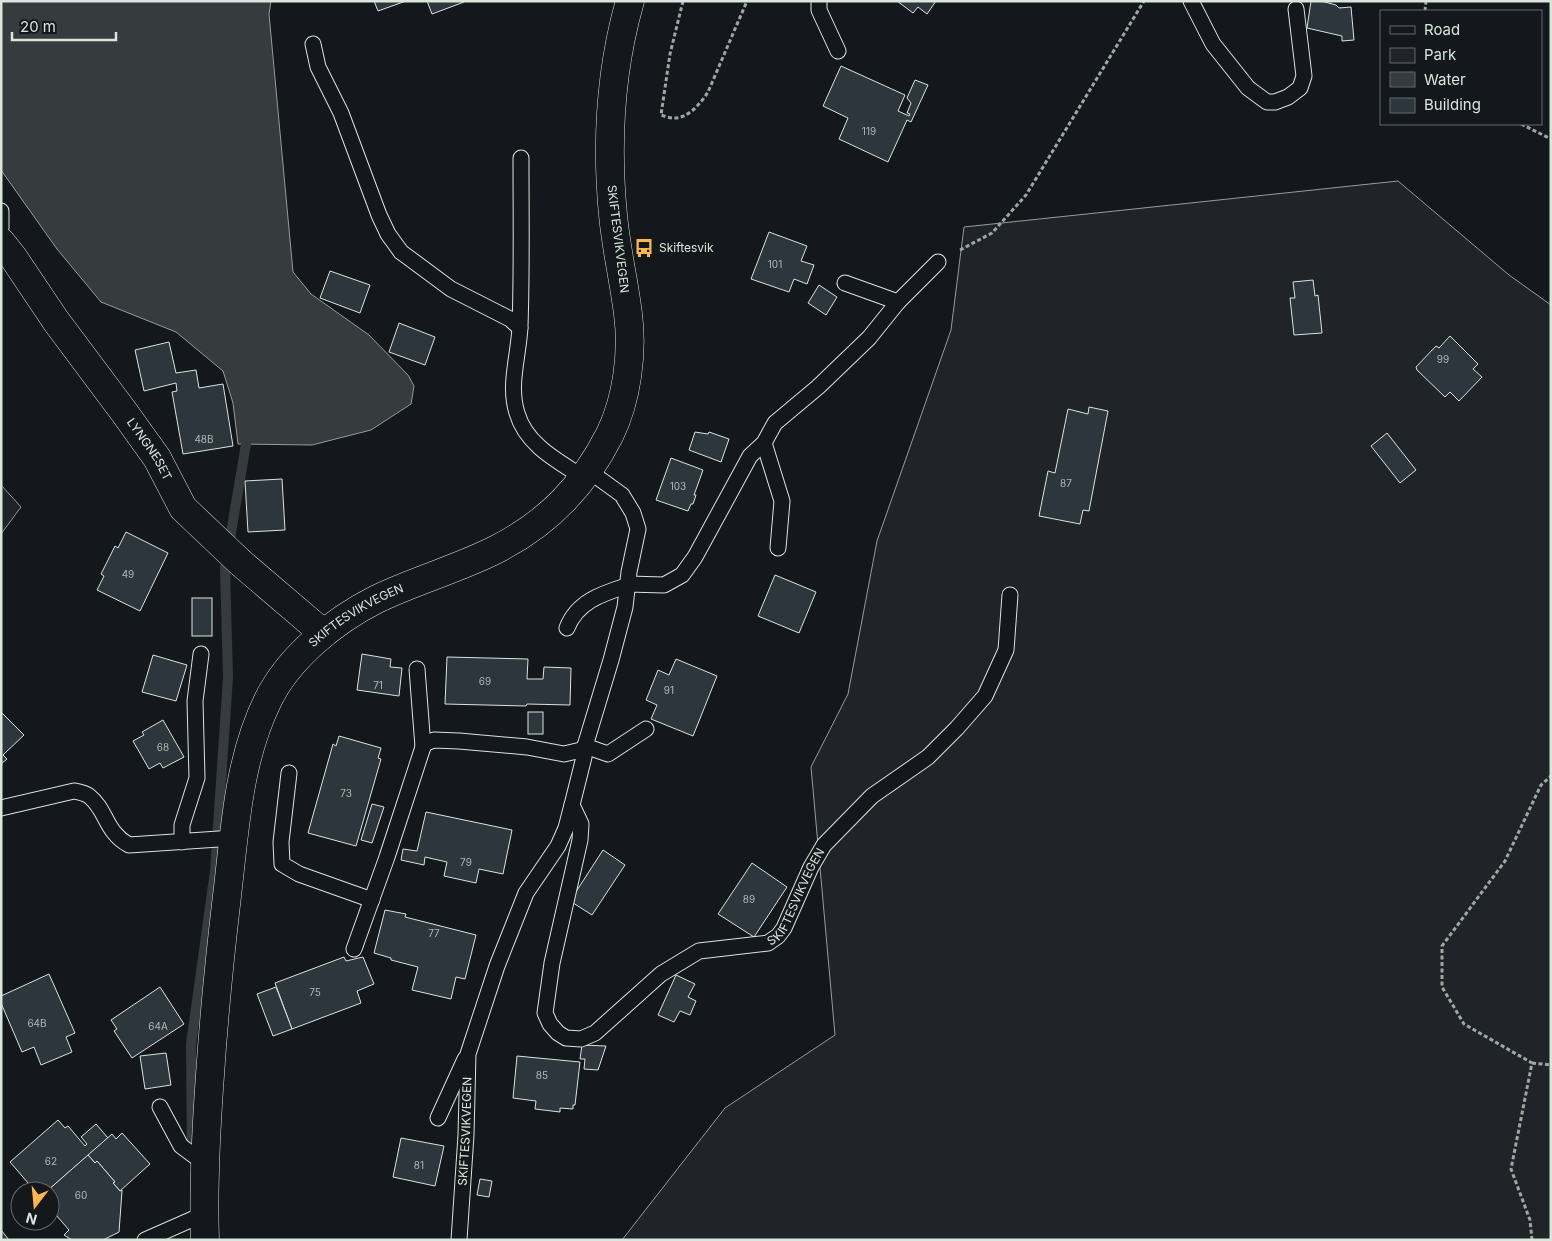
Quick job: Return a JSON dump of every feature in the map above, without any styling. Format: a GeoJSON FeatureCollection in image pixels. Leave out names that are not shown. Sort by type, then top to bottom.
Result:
{"type":"FeatureCollection","features":[{"type":"Feature","properties":{"kind":"main road","name":"SKIFTESVIKVEGEN"},"geometry":{"type":"LineString","coordinates":[[205,1227],[204,1163],[217,981],[234,838],[243,768],[254,731],[270,696],[292,664],[323,633],[375,600],[494,551],[527,532],[557,508],[586,474],[611,430],[623,394],[629,356],[629,318],[613,217],[609,158],[611,98],[620,38],[630,1]]}},
{"type":"Feature","properties":{"kind":"main road","name":"LYNGNESET"},"geometry":{"type":"LineString","coordinates":[[1,242],[13,256],[56,322],[157,458],[183,508],[241,563],[323,633]]}},
{"type":"Feature","properties":{"kind":"lane"},"geometry":{"type":"LineString","coordinates":[[819,1],[819,10],[838,51]]}},
{"type":"Feature","properties":{"kind":"lane"},"geometry":{"type":"LineString","coordinates":[[1191,1],[1213,44],[1248,88],[1267,102],[1276,102],[1288,97],[1300,88],[1304,76],[1296,9]]}},
{"type":"Feature","properties":{"kind":"lane"},"geometry":{"type":"LineString","coordinates":[[312,44],[318,67],[342,113],[378,215],[388,234],[401,252],[451,288],[510,319],[520,328]]}},
{"type":"Feature","properties":{"kind":"lane","name":"SKIFTESVIKVEGEN"},"geometry":{"type":"LineString","coordinates":[[459,1240],[466,1135],[468,1054],[497,966],[526,893],[558,846],[566,828],[585,746],[624,607],[638,529],[622,495],[542,450],[527,434],[517,414],[513,392],[520,328],[521,158]]}},
{"type":"Feature","properties":{"kind":"lane"},"geometry":{"type":"LineString","coordinates":[[1,211],[1,228]]}},
{"type":"Feature","properties":{"kind":"lane"},"geometry":{"type":"LineString","coordinates":[[567,628],[571,618],[581,606],[604,593],[628,584],[664,585],[682,575],[695,557],[750,456],[764,443],[775,423],[869,338],[898,302],[938,262]]}},
{"type":"Feature","properties":{"kind":"lane"},"geometry":{"type":"LineString","coordinates":[[845,283],[898,302]]}},
{"type":"Feature","properties":{"kind":"lane"},"geometry":{"type":"LineString","coordinates":[[764,443],[782,501],[778,548]]}},
{"type":"Feature","properties":{"kind":"lane","name":"SKIFTESVIKVEGEN"},"geometry":{"type":"LineString","coordinates":[[572,805],[582,824],[580,840],[552,963],[545,1014],[550,1024],[558,1033],[566,1038],[581,1039],[595,1033],[661,974],[699,951],[768,943],[778,936],[784,928],[811,867],[824,845],[872,796],[928,757],[985,696],[1006,650],[1010,594]]}},
{"type":"Feature","properties":{"kind":"lane"},"geometry":{"type":"LineString","coordinates":[[182,842],[182,825],[197,778],[195,701],[201,654]]}},
{"type":"Feature","properties":{"kind":"lane"},"geometry":{"type":"LineString","coordinates":[[354,948],[372,900],[422,747],[417,668]]}},
{"type":"Feature","properties":{"kind":"lane"},"geometry":{"type":"LineString","coordinates":[[422,747],[434,740],[459,740],[527,747],[564,754],[581,750],[585,746],[608,754],[646,729]]}},
{"type":"Feature","properties":{"kind":"lane"},"geometry":{"type":"LineString","coordinates":[[289,773],[281,842],[282,864],[298,874],[372,900]]}},
{"type":"Feature","properties":{"kind":"lane"},"geometry":{"type":"LineString","coordinates":[[1,808],[74,792],[84,793],[90,797],[112,831],[120,840],[129,845],[234,838]]}},
{"type":"Feature","properties":{"kind":"lane"},"geometry":{"type":"LineString","coordinates":[[438,1118],[468,1054]]}},
{"type":"Feature","properties":{"kind":"lane"},"geometry":{"type":"LineString","coordinates":[[160,1107],[180,1146],[204,1163]]}},
{"type":"Feature","properties":{"kind":"lane","name":"SKIFTESVIKVEGEN"},"geometry":{"type":"LineString","coordinates":[[145,1240],[205,1227]]}},
{"type":"Feature","properties":{"kind":"path"},"geometry":{"type":"LineString","coordinates":[[683,1],[670,54],[661,115],[673,118],[680,117],[699,106],[708,92],[747,1]]}},
{"type":"Feature","properties":{"kind":"path"},"geometry":{"type":"LineString","coordinates":[[938,262],[992,233],[1026,196],[1144,1]]}},
{"type":"Feature","properties":{"kind":"path"},"geometry":{"type":"LineString","coordinates":[[1523,125],[1551,139]]}},
{"type":"Feature","properties":{"kind":"path"},"geometry":{"type":"LineString","coordinates":[[1551,776],[1541,785],[1505,861],[1442,946],[1442,987],[1464,1024],[1532,1063],[1551,1065]]}},
{"type":"Feature","properties":{"kind":"path"},"geometry":{"type":"LineString","coordinates":[[1532,1063],[1511,1169],[1530,1220],[1532,1240]]}},
{"type":"Feature","properties":{"kind":"green space"},"geometry":{"type":"Polygon","coordinates":[[[1398,181],[1509,275],[1551,305],[1551,1240],[622,1240],[725,1108],[835,1035],[811,767],[848,694],[877,541],[951,330],[964,227],[1398,181]]]}},
{"type":"Feature","properties":{"kind":"green space"},"geometry":{"type":"Polygon","coordinates":[[[1,485],[21,507],[1,534],[1,485]]]}},
{"type":"Feature","properties":{"kind":"water"},"geometry":{"type":"Polygon","coordinates":[[[1,1],[271,1],[269,14],[293,272],[311,294],[369,335],[408,375],[414,386],[411,404],[371,430],[312,445],[238,444],[233,403],[223,371],[176,332],[101,302],[57,249],[1,170],[1,1]]]}},
{"type":"Feature","properties":{"kind":"building"},"geometry":{"type":"Polygon","coordinates":[[[374,1],[406,1],[378,11],[374,1]]]}},
{"type":"Feature","properties":{"kind":"building"},"geometry":{"type":"Polygon","coordinates":[[[427,1],[463,1],[464,2],[432,14],[427,1]]]}},
{"type":"Feature","properties":{"kind":"building"},"geometry":{"type":"Polygon","coordinates":[[[897,1],[936,1],[927,14],[918,7],[913,13],[897,1]]]}},
{"type":"Feature","properties":{"kind":"building"},"geometry":{"type":"Polygon","coordinates":[[[1311,1],[1321,1],[1336,5],[1339,8],[1351,7],[1354,40],[1342,41],[1342,36],[1307,28],[1311,1]]]}},
{"type":"Feature","properties":{"kind":"building"},"geometry":{"type":"Polygon","coordinates":[[[841,66],[905,95],[898,111],[909,116],[910,114],[907,113],[911,103],[907,98],[915,80],[928,85],[911,122],[907,120],[888,162],[839,139],[848,118],[823,106],[841,66]]]}},
{"type":"Feature","properties":{"kind":"building"},"geometry":{"type":"Polygon","coordinates":[[[769,232],[807,246],[801,261],[814,265],[807,284],[794,279],[789,292],[751,279],[769,232]]]}},
{"type":"Feature","properties":{"kind":"building"},"geometry":{"type":"Polygon","coordinates":[[[330,271],[370,285],[360,313],[320,298],[330,271]]]}},
{"type":"Feature","properties":{"kind":"building"},"geometry":{"type":"Polygon","coordinates":[[[1313,280],[1315,296],[1318,295],[1322,333],[1294,335],[1290,298],[1295,298],[1293,282],[1313,280]]]}},
{"type":"Feature","properties":{"kind":"building"},"geometry":{"type":"Polygon","coordinates":[[[819,285],[837,297],[826,315],[808,303],[819,285]]]}},
{"type":"Feature","properties":{"kind":"building"},"geometry":{"type":"Polygon","coordinates":[[[399,323],[435,337],[425,365],[389,352],[399,323]]]}},
{"type":"Feature","properties":{"kind":"building"},"geometry":{"type":"Polygon","coordinates":[[[1450,336],[1478,364],[1473,369],[1482,377],[1459,401],[1450,392],[1445,397],[1416,367],[1436,346],[1439,348],[1450,336]]]}},
{"type":"Feature","properties":{"kind":"building"},"geometry":{"type":"Polygon","coordinates":[[[169,342],[176,373],[196,370],[199,388],[223,384],[233,446],[183,454],[172,392],[177,391],[176,383],[144,391],[135,350],[169,342]]]}},
{"type":"Feature","properties":{"kind":"building"},"geometry":{"type":"Polygon","coordinates":[[[1089,407],[1108,411],[1089,511],[1083,510],[1080,524],[1039,516],[1048,471],[1055,473],[1068,409],[1088,414],[1089,407]]]}},
{"type":"Feature","properties":{"kind":"building"},"geometry":{"type":"Polygon","coordinates":[[[695,432],[708,434],[709,432],[729,439],[721,462],[689,450],[695,432]]]}},
{"type":"Feature","properties":{"kind":"building"},"geometry":{"type":"Polygon","coordinates":[[[1387,433],[1416,470],[1400,483],[1371,446],[1387,433]]]}},
{"type":"Feature","properties":{"kind":"building"},"geometry":{"type":"Polygon","coordinates":[[[671,458],[703,470],[694,495],[696,495],[693,504],[691,504],[688,511],[656,500],[671,458]]]}},
{"type":"Feature","properties":{"kind":"building"},"geometry":{"type":"Polygon","coordinates":[[[282,479],[285,530],[248,532],[245,481],[282,479]]]}},
{"type":"Feature","properties":{"kind":"building"},"geometry":{"type":"Polygon","coordinates":[[[126,532],[168,553],[140,611],[97,590],[104,576],[101,574],[115,546],[118,548],[126,532]]]}},
{"type":"Feature","properties":{"kind":"building"},"geometry":{"type":"Polygon","coordinates":[[[775,575],[816,592],[799,633],[758,616],[775,575]]]}},
{"type":"Feature","properties":{"kind":"building"},"geometry":{"type":"Polygon","coordinates":[[[192,598],[212,598],[212,636],[192,636],[192,598]]]}},
{"type":"Feature","properties":{"kind":"building"},"geometry":{"type":"Polygon","coordinates":[[[362,654],[391,659],[390,667],[402,668],[399,696],[357,690],[362,654]]]}},
{"type":"Feature","properties":{"kind":"building"},"geometry":{"type":"Polygon","coordinates":[[[153,655],[187,665],[176,701],[142,692],[153,655]]]}},
{"type":"Feature","properties":{"kind":"building"},"geometry":{"type":"Polygon","coordinates":[[[447,657],[528,659],[527,679],[543,679],[544,667],[571,668],[570,705],[445,704],[447,657]]]}},
{"type":"Feature","properties":{"kind":"building"},"geometry":{"type":"Polygon","coordinates":[[[676,659],[717,676],[693,736],[651,719],[657,705],[646,700],[658,670],[669,675],[676,659]]]}},
{"type":"Feature","properties":{"kind":"building"},"geometry":{"type":"Polygon","coordinates":[[[1,712],[24,735],[3,755],[7,759],[1,764],[1,712]]]}},
{"type":"Feature","properties":{"kind":"building"},"geometry":{"type":"Polygon","coordinates":[[[528,712],[543,712],[543,734],[528,734],[528,712]]]}},
{"type":"Feature","properties":{"kind":"building"},"geometry":{"type":"Polygon","coordinates":[[[163,720],[184,757],[163,768],[160,763],[149,769],[133,741],[144,735],[142,732],[163,720]]]}},
{"type":"Feature","properties":{"kind":"building"},"geometry":{"type":"Polygon","coordinates":[[[339,736],[381,748],[378,758],[381,759],[356,846],[308,833],[333,744],[336,746],[339,736]]]}},
{"type":"Feature","properties":{"kind":"building"},"geometry":{"type":"Polygon","coordinates":[[[372,804],[384,807],[372,843],[361,840],[372,804]]]}},
{"type":"Feature","properties":{"kind":"building"},"geometry":{"type":"Polygon","coordinates":[[[426,812],[512,830],[503,874],[479,869],[476,883],[444,876],[447,862],[425,857],[424,865],[401,860],[403,849],[417,851],[426,812]]]}},
{"type":"Feature","properties":{"kind":"building"},"geometry":{"type":"Polygon","coordinates":[[[603,850],[625,865],[592,915],[570,901],[603,850]]]}},
{"type":"Feature","properties":{"kind":"building"},"geometry":{"type":"Polygon","coordinates":[[[752,863],[787,887],[754,937],[718,914],[752,863]]]}},
{"type":"Feature","properties":{"kind":"building"},"geometry":{"type":"Polygon","coordinates":[[[385,910],[406,914],[405,917],[476,935],[465,979],[456,977],[451,999],[412,990],[418,967],[391,960],[391,958],[374,953],[385,910]]]}},
{"type":"Feature","properties":{"kind":"building"},"geometry":{"type":"Polygon","coordinates":[[[344,957],[346,961],[363,957],[374,984],[357,991],[361,1003],[292,1029],[275,983],[344,957]]]}},
{"type":"Feature","properties":{"kind":"building"},"geometry":{"type":"Polygon","coordinates":[[[49,974],[75,1033],[66,1037],[72,1052],[41,1065],[34,1047],[22,1052],[1,1003],[1,996],[49,974]]]}},
{"type":"Feature","properties":{"kind":"building"},"geometry":{"type":"Polygon","coordinates":[[[676,975],[695,984],[688,997],[696,1001],[690,1015],[680,1011],[674,1022],[658,1015],[676,975]]]}},
{"type":"Feature","properties":{"kind":"building"},"geometry":{"type":"Polygon","coordinates":[[[160,987],[184,1024],[132,1058],[114,1031],[117,1029],[111,1020],[160,987]]]}},
{"type":"Feature","properties":{"kind":"building"},"geometry":{"type":"Polygon","coordinates":[[[276,987],[292,1029],[273,1036],[257,994],[276,987]]]}},
{"type":"Feature","properties":{"kind":"building"},"geometry":{"type":"Polygon","coordinates":[[[582,1045],[606,1046],[598,1070],[584,1069],[585,1059],[580,1059],[582,1045]]]}},
{"type":"Feature","properties":{"kind":"building"},"geometry":{"type":"Polygon","coordinates":[[[166,1053],[171,1085],[145,1089],[140,1056],[166,1053]]]}},
{"type":"Feature","properties":{"kind":"building"},"geometry":{"type":"Polygon","coordinates":[[[517,1056],[580,1062],[573,1109],[560,1108],[560,1112],[535,1109],[536,1101],[513,1098],[517,1056]]]}},
{"type":"Feature","properties":{"kind":"building"},"geometry":{"type":"Polygon","coordinates":[[[58,1120],[65,1128],[68,1126],[85,1146],[87,1144],[81,1137],[96,1124],[108,1138],[59,1181],[26,1181],[10,1162],[58,1120]]]}},
{"type":"Feature","properties":{"kind":"building"},"geometry":{"type":"Polygon","coordinates":[[[122,1133],[150,1164],[120,1191],[113,1183],[115,1182],[97,1161],[95,1163],[88,1155],[112,1134],[116,1139],[122,1133]]]}},
{"type":"Feature","properties":{"kind":"building"},"geometry":{"type":"Polygon","coordinates":[[[401,1138],[444,1146],[435,1186],[393,1177],[401,1138]]]}},
{"type":"Feature","properties":{"kind":"building"},"geometry":{"type":"Polygon","coordinates":[[[88,1155],[95,1163],[97,1161],[115,1182],[113,1183],[120,1191],[122,1190],[119,1232],[103,1240],[72,1240],[64,1235],[69,1230],[60,1220],[60,1181],[58,1181],[88,1155]]]}},
{"type":"Feature","properties":{"kind":"building"},"geometry":{"type":"Polygon","coordinates":[[[480,1179],[492,1181],[489,1197],[477,1195],[480,1179]]]}},
{"type":"Feature","properties":{"kind":"building"},"geometry":{"type":"Polygon","coordinates":[[[1,1230],[9,1240],[1,1240],[1,1230]]]}},
{"type":"Feature","properties":{"kind":"waterway"},"geometry":{"type":"LineString","coordinates":[[192,1156],[191,1044],[215,871],[228,677],[225,568],[246,444]]}},
{"type":"Feature","properties":{"kind":"place","name":"Skiftesvik"},"geometry":{"type":"Point","coordinates":[644,248]}}]}
